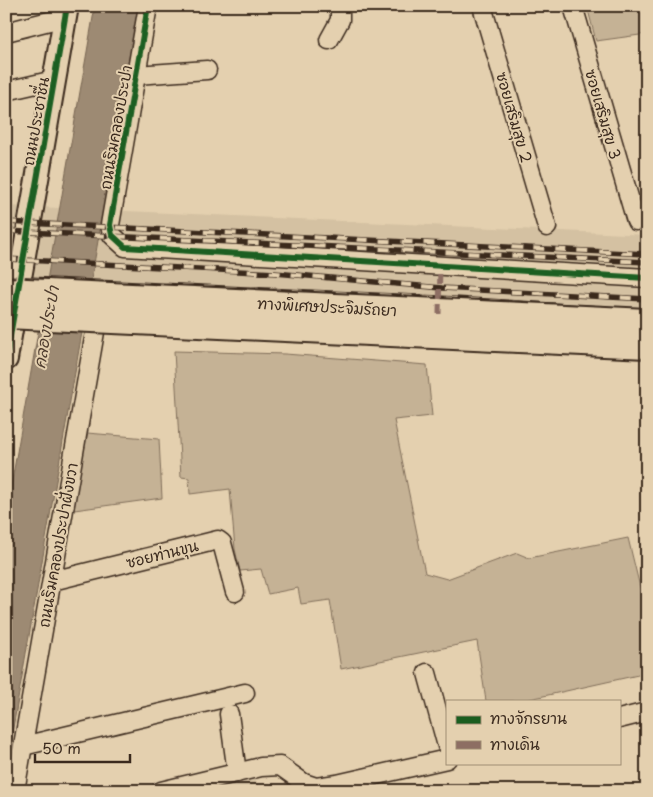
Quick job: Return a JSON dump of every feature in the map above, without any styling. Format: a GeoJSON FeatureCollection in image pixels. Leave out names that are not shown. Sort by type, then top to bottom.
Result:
{"type":"FeatureCollection","features":[{"type":"Feature","properties":{"kind":"highway","name":"ทางพิเศษประจิมรัถยา"},"geometry":{"type":"LineString","coordinates":[[6,291],[647,322]]}},
{"type":"Feature","properties":{"kind":"highway","name":"ทางพิเศษประจิมรัถยา"},"geometry":{"type":"LineString","coordinates":[[8,321],[647,346]]}},
{"type":"Feature","properties":{"kind":"main road","name":"ถนนประชาชื่น"},"geometry":{"type":"LineString","coordinates":[[6,359],[8,321],[66,12]]}},
{"type":"Feature","properties":{"kind":"street","name":"ถนนริมคลองประปา"},"geometry":{"type":"LineString","coordinates":[[148,6],[110,225],[112,235],[125,247],[647,278]]}},
{"type":"Feature","properties":{"kind":"street"},"geometry":{"type":"LineString","coordinates":[[330,40],[340,20],[340,6]]}},
{"type":"Feature","properties":{"kind":"street","name":"ซอยเสริมสุข 2"},"geometry":{"type":"LineString","coordinates":[[482,6],[547,227]]}},
{"type":"Feature","properties":{"kind":"street","name":"ซอยเสริมสุข 3"},"geometry":{"type":"LineString","coordinates":[[573,6],[636,221]]}},
{"type":"Feature","properties":{"kind":"street"},"geometry":{"type":"LineString","coordinates":[[6,32],[66,12]]}},
{"type":"Feature","properties":{"kind":"street"},"geometry":{"type":"LineString","coordinates":[[136,75],[207,70]]}},
{"type":"Feature","properties":{"kind":"street"},"geometry":{"type":"LineString","coordinates":[[6,91],[54,80]]}},
{"type":"Feature","properties":{"kind":"street","name":"ถนนริมคลองประปาฝั่งขวา"},"geometry":{"type":"LineString","coordinates":[[15,791],[100,300]]}},
{"type":"Feature","properties":{"kind":"street","name":"ซอยท่านขุน"},"geometry":{"type":"LineString","coordinates":[[52,581],[218,540],[222,542],[235,592]]}},
{"type":"Feature","properties":{"kind":"street"},"geometry":{"type":"LineString","coordinates":[[427,673],[446,742]]}},
{"type":"Feature","properties":{"kind":"street"},"geometry":{"type":"LineString","coordinates":[[23,746],[245,693]]}},
{"type":"Feature","properties":{"kind":"street"},"geometry":{"type":"LineString","coordinates":[[620,719],[647,712]]}},
{"type":"Feature","properties":{"kind":"street"},"geometry":{"type":"LineString","coordinates":[[229,714],[237,773]]}},
{"type":"Feature","properties":{"kind":"street"},"geometry":{"type":"LineString","coordinates":[[161,791],[237,773],[280,766],[304,783],[316,787],[446,759]]}},
{"type":"Feature","properties":{"kind":"shaded area"},"geometry":{"type":"Polygon","coordinates":[[[587,6],[647,6],[647,34],[596,41],[587,6]]]}},
{"type":"Feature","properties":{"kind":"shaded area"},"geometry":{"type":"Polygon","coordinates":[[[6,206],[60,208],[46,287],[6,285],[6,206]]]}},
{"type":"Feature","properties":{"kind":"shaded area"},"geometry":{"type":"Polygon","coordinates":[[[104,210],[647,235],[647,319],[90,290],[104,210]]]}},
{"type":"Feature","properties":{"kind":"shaded area"},"geometry":{"type":"Polygon","coordinates":[[[174,351],[285,354],[427,365],[432,416],[394,420],[425,573],[447,579],[517,553],[529,558],[628,538],[647,616],[647,673],[526,700],[486,700],[477,641],[341,669],[330,600],[301,604],[298,588],[268,594],[261,569],[240,571],[235,549],[230,489],[190,494],[189,478],[181,477],[174,351]]]}},
{"type":"Feature","properties":{"kind":"shaded area"},"geometry":{"type":"Polygon","coordinates":[[[87,433],[159,439],[162,498],[67,511],[87,433]]]}},
{"type":"Feature","properties":{"kind":"shaded area"},"geometry":{"type":"Polygon","coordinates":[[[254,773],[259,791],[157,791],[254,773]]]}},
{"type":"Feature","properties":{"kind":"water","name":"คลองประปา"},"geometry":{"type":"Polygon","coordinates":[[[95,6],[139,6],[6,768],[6,515],[95,6]]]}},
{"type":"Feature","properties":{"kind":"railway"},"geometry":{"type":"LineString","coordinates":[[6,222],[647,254]]}},
{"type":"Feature","properties":{"kind":"railway"},"geometry":{"type":"LineString","coordinates":[[6,231],[647,262]]}},
{"type":"Feature","properties":{"kind":"railway"},"geometry":{"type":"LineString","coordinates":[[6,259],[275,273],[442,288],[647,299]]}},
{"type":"Feature","properties":{"kind":"railway"},"geometry":{"type":"LineString","coordinates":[[6,278],[439,298],[647,311]]}},
{"type":"Feature","properties":{"kind":"marked path"},"geometry":{"type":"LineString","coordinates":[[439,314],[440,266]]}},
{"type":"Feature","properties":{"kind":"cycle path"},"geometry":{"type":"LineString","coordinates":[[6,359],[67,6]]}},
{"type":"Feature","properties":{"kind":"cycle path"},"geometry":{"type":"LineString","coordinates":[[148,6],[110,225],[112,235],[125,247],[647,278]]}}]}
